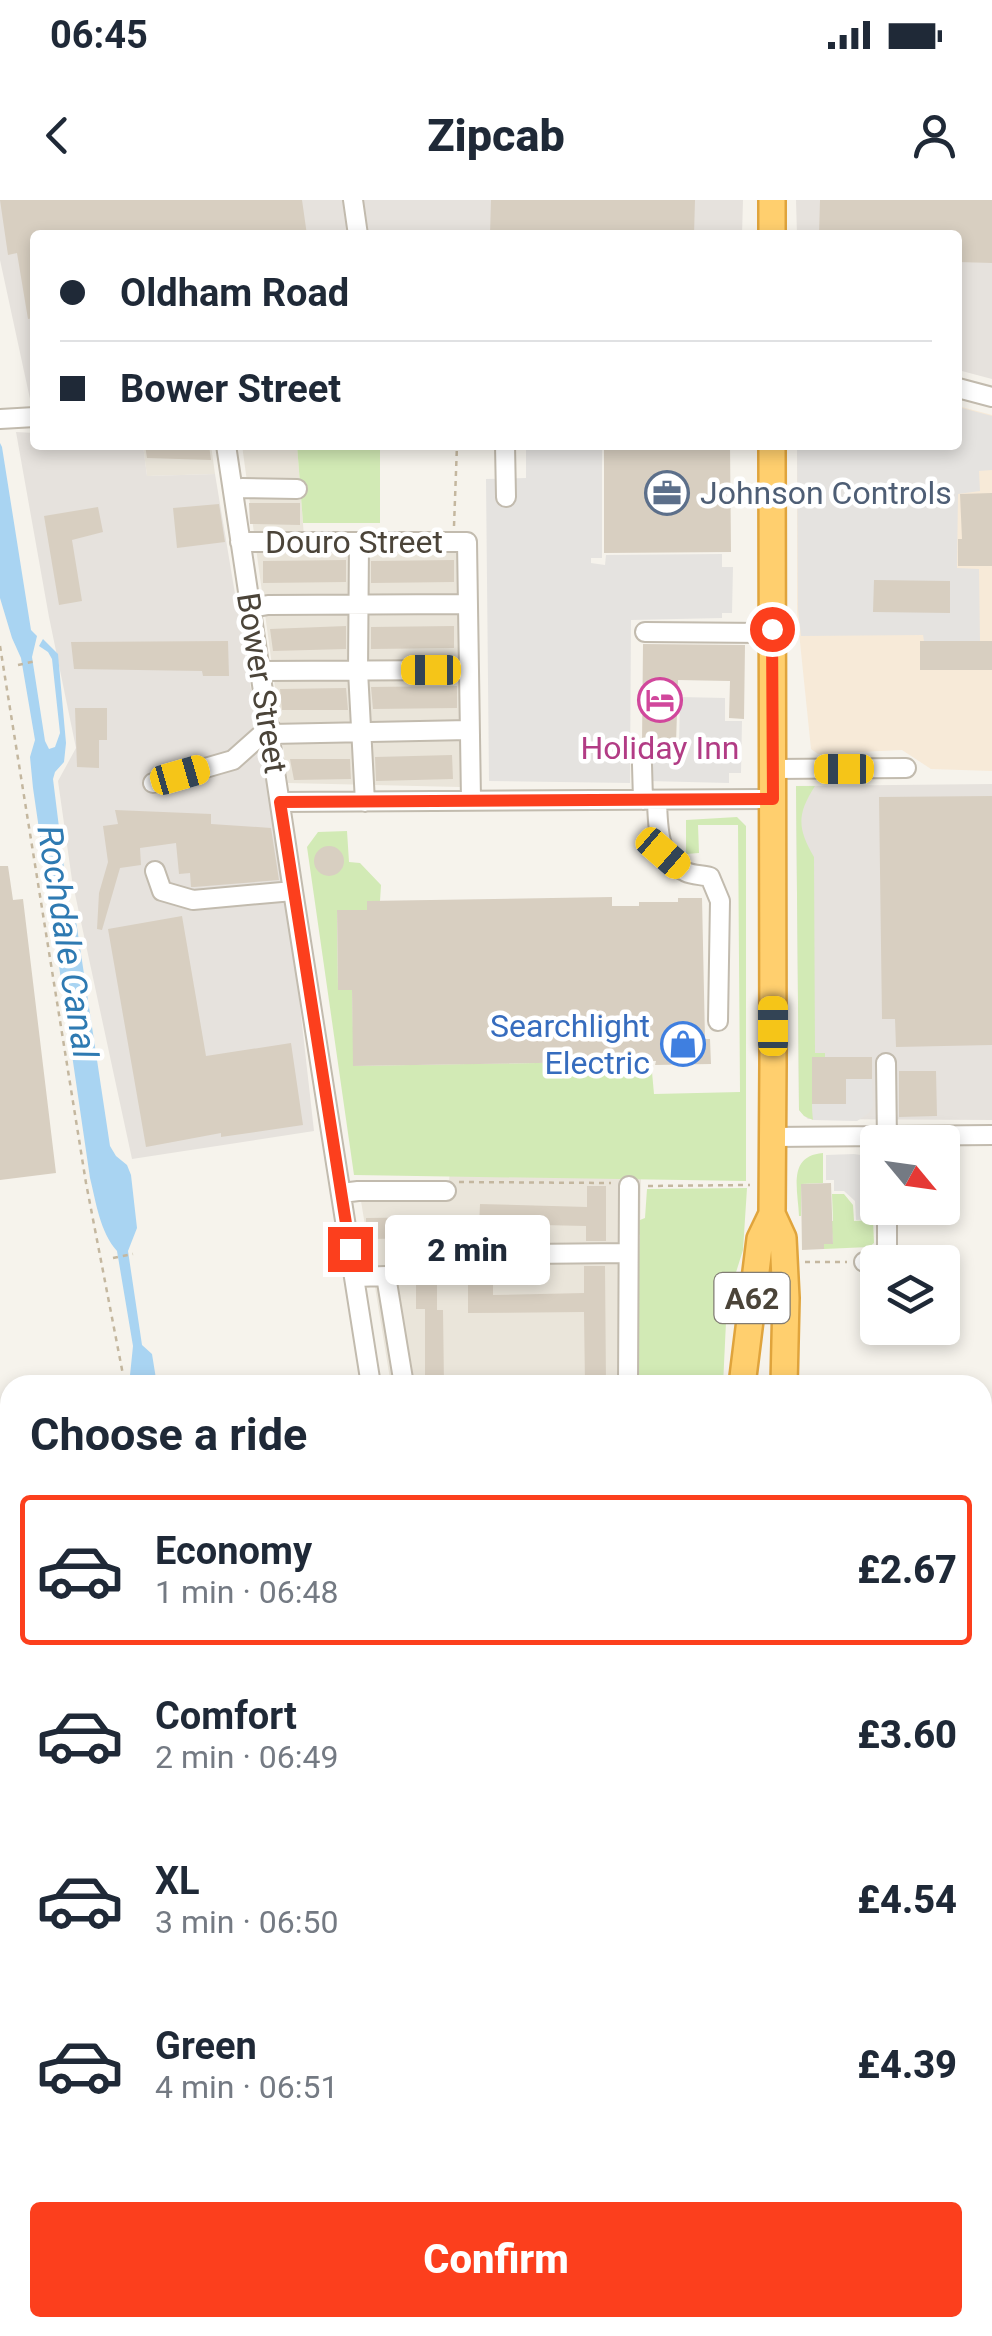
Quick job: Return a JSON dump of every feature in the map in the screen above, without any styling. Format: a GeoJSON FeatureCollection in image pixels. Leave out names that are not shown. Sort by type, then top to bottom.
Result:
{"type":"FeatureCollection","features":[{"type":"Feature","properties":{"kind":"highway"},"geometry":{"type":"LineString","coordinates":[[772,200],[772,230]]}},
{"type":"Feature","properties":{"kind":"highway","name":"A62"},"geometry":{"type":"LineString","coordinates":[[743,1375],[760,1239],[772,1214],[772,450]]}},
{"type":"Feature","properties":{"kind":"highway","name":"A62"},"geometry":{"type":"LineString","coordinates":[[772,1214],[783,1238],[785,1375]]}},
{"type":"Feature","properties":{"kind":"street"},"geometry":{"type":"LineString","coordinates":[[354,200],[357,230]]}},
{"type":"Feature","properties":{"kind":"street"},"geometry":{"type":"LineString","coordinates":[[962,389],[992,397]]}},
{"type":"Feature","properties":{"kind":"street"},"geometry":{"type":"LineString","coordinates":[[0,420],[30,417]]}},
{"type":"Feature","properties":{"kind":"street","name":"Bower Street"},"geometry":{"type":"LineString","coordinates":[[227,450],[370,1375]]}},
{"type":"Feature","properties":{"kind":"street"},"geometry":{"type":"LineString","coordinates":[[505,450],[506,497]]}},
{"type":"Feature","properties":{"kind":"street"},"geometry":{"type":"LineString","coordinates":[[233,490],[297,489]]}},
{"type":"Feature","properties":{"kind":"street","name":"Douro Street"},"geometry":{"type":"LineString","coordinates":[[240,542],[460,542]]}},
{"type":"Feature","properties":{"kind":"street"},"geometry":{"type":"LineString","coordinates":[[359,542],[358,670],[365,802]]}},
{"type":"Feature","properties":{"kind":"street"},"geometry":{"type":"LineString","coordinates":[[460,542],[467,604],[470,800]]}},
{"type":"Feature","properties":{"kind":"street"},"geometry":{"type":"LineString","coordinates":[[250,608],[467,604]]}},
{"type":"Feature","properties":{"kind":"street"},"geometry":{"type":"LineString","coordinates":[[645,632],[772,633]]}},
{"type":"Feature","properties":{"kind":"street"},"geometry":{"type":"LineString","coordinates":[[260,671],[468,670]]}},
{"type":"Feature","properties":{"kind":"street"},"geometry":{"type":"LineString","coordinates":[[154,783],[233,760],[270,731],[469,730]]}},
{"type":"Feature","properties":{"kind":"street"},"geometry":{"type":"LineString","coordinates":[[642,764],[663,853],[686,872],[710,877],[720,902],[718,1021]]}},
{"type":"Feature","properties":{"kind":"street"},"geometry":{"type":"LineString","coordinates":[[773,770],[906,768]]}},
{"type":"Feature","properties":{"kind":"street"},"geometry":{"type":"LineString","coordinates":[[280,802],[773,799]]}},
{"type":"Feature","properties":{"kind":"street"},"geometry":{"type":"LineString","coordinates":[[155,872],[162,891],[193,900],[293,890]]}},
{"type":"Feature","properties":{"kind":"street"},"geometry":{"type":"LineString","coordinates":[[886,1063],[887,1125]]}},
{"type":"Feature","properties":{"kind":"street"},"geometry":{"type":"LineString","coordinates":[[960,1136],[992,1135]]}},
{"type":"Feature","properties":{"kind":"street"},"geometry":{"type":"LineString","coordinates":[[773,1138],[860,1139]]}},
{"type":"Feature","properties":{"kind":"street"},"geometry":{"type":"LineString","coordinates":[[628,1375],[629,1186]]}},
{"type":"Feature","properties":{"kind":"street"},"geometry":{"type":"LineString","coordinates":[[342,1194],[446,1191]]}},
{"type":"Feature","properties":{"kind":"street"},"geometry":{"type":"LineString","coordinates":[[524,1254],[627,1254]]}},
{"type":"Feature","properties":{"kind":"street"},"geometry":{"type":"LineString","coordinates":[[355,1277],[386,1276],[402,1375]]}},
{"type":"Feature","properties":{"kind":"path"},"geometry":{"type":"LineString","coordinates":[[457,450],[460,542]]}},
{"type":"Feature","properties":{"kind":"path"},"geometry":{"type":"LineString","coordinates":[[0,646],[83,1165],[123,1375]]}},
{"type":"Feature","properties":{"kind":"path"},"geometry":{"type":"LineString","coordinates":[[18,665],[36,662]]}},
{"type":"Feature","properties":{"kind":"path"},"geometry":{"type":"LineString","coordinates":[[446,1191],[460,1181],[752,1185]]}},
{"type":"Feature","properties":{"kind":"path"},"geometry":{"type":"LineString","coordinates":[[112,1258],[133,1254]]}},
{"type":"Feature","properties":{"kind":"path"},"geometry":{"type":"LineString","coordinates":[[797,1262],[860,1262]]}},
{"type":"Feature","properties":{"kind":"shaded area"},"geometry":{"type":"Polygon","coordinates":[[[0,200],[743,200],[742,230],[30,230],[30,399],[0,260],[0,200]]]}},
{"type":"Feature","properties":{"kind":"shaded area"},"geometry":{"type":"Polygon","coordinates":[[[796,200],[992,200],[992,379],[962,371],[962,230],[797,230],[796,200]]]}},
{"type":"Feature","properties":{"kind":"shaded area"},"geometry":{"type":"Polygon","coordinates":[[[962,407],[992,415],[992,771],[931,769],[902,750],[818,754],[811,749],[797,613],[797,450],[962,450],[962,407]]]}},
{"type":"Feature","properties":{"kind":"shaded area"},"geometry":{"type":"Polygon","coordinates":[[[962,408],[992,416],[992,470],[979,471],[980,491],[958,494],[957,568],[979,569],[980,641],[924,641],[923,635],[801,636],[797,450],[962,450],[962,408]]]}},
{"type":"Feature","properties":{"kind":"shaded area"},"geometry":{"type":"Polygon","coordinates":[[[16,432],[30,433],[30,450],[144,450],[147,476],[215,474],[292,935],[314,1131],[132,1159],[72,880],[58,781],[76,748],[16,432]]]}},
{"type":"Feature","properties":{"kind":"shaded area"},"geometry":{"type":"Polygon","coordinates":[[[144,450],[212,450],[215,474],[147,476],[144,450]]]}},
{"type":"Feature","properties":{"kind":"shaded area"},"geometry":{"type":"Polygon","coordinates":[[[243,450],[297,450],[305,550],[462,550],[460,787],[288,783],[243,450]]]}},
{"type":"Feature","properties":{"kind":"shaded area"},"geometry":{"type":"Polygon","coordinates":[[[526,450],[602,450],[602,558],[591,558],[591,563],[605,565],[606,555],[722,554],[722,567],[733,567],[732,613],[722,613],[722,618],[631,620],[630,783],[489,781],[486,479],[526,478],[526,450]]]}},
{"type":"Feature","properties":{"kind":"shaded area"},"geometry":{"type":"Polygon","coordinates":[[[680,697],[725,698],[725,721],[742,721],[741,773],[729,773],[729,783],[648,781],[644,745],[679,745],[680,697]]]}},
{"type":"Feature","properties":{"kind":"shaded area"},"geometry":{"type":"Polygon","coordinates":[[[992,784],[992,1120],[808,1119],[799,1110],[796,786],[992,784]]]}},
{"type":"Feature","properties":{"kind":"shaded area"},"geometry":{"type":"Polygon","coordinates":[[[846,1079],[872,1079],[873,1106],[869,1113],[857,1121],[813,1120],[812,1104],[846,1104],[846,1079]]]}},
{"type":"Feature","properties":{"kind":"shaded area"},"geometry":{"type":"Polygon","coordinates":[[[826,1155],[860,1155],[860,1220],[856,1220],[855,1201],[844,1191],[834,1191],[834,1180],[826,1180],[826,1155]]]}},
{"type":"Feature","properties":{"kind":"shaded area"},"geometry":{"type":"Polygon","coordinates":[[[450,1171],[641,1174],[638,1375],[389,1375],[361,1201],[447,1199],[450,1171]]]}},
{"type":"Feature","properties":{"kind":"green space"},"geometry":{"type":"Polygon","coordinates":[[[297,450],[380,450],[380,523],[303,523],[297,450]]]}},
{"type":"Feature","properties":{"kind":"green space"},"geometry":{"type":"Polygon","coordinates":[[[796,786],[815,786],[801,821],[814,857],[815,1053],[825,1053],[812,1104],[813,1120],[799,1110],[796,786]]]}},
{"type":"Feature","properties":{"kind":"green space"},"geometry":{"type":"Polygon","coordinates":[[[737,817],[746,826],[746,1181],[354,1175],[307,847],[318,832],[347,831],[349,862],[360,863],[381,885],[380,901],[367,901],[367,910],[337,911],[338,989],[352,990],[354,1066],[651,1061],[654,1094],[740,1092],[738,825],[698,825],[699,853],[686,854],[686,820],[737,817]]]}},
{"type":"Feature","properties":{"kind":"green space"},"geometry":{"type":"Polygon","coordinates":[[[823,1153],[823,1183],[801,1184],[799,1216],[799,1167],[812,1155],[823,1153]]]}},
{"type":"Feature","properties":{"kind":"green space"},"geometry":{"type":"Polygon","coordinates":[[[747,1188],[743,1250],[727,1301],[723,1375],[634,1375],[633,1277],[638,1276],[640,1235],[636,1234],[635,1222],[645,1218],[647,1189],[747,1188]]]}},
{"type":"Feature","properties":{"kind":"green space"},"geometry":{"type":"Polygon","coordinates":[[[832,1194],[844,1194],[853,1205],[854,1221],[873,1225],[874,1243],[824,1249],[824,1244],[833,1243],[832,1232],[824,1221],[833,1221],[832,1194]]]}},
{"type":"Feature","properties":{"kind":"water","name":"Rochdale Canal"},"geometry":{"type":"Polygon","coordinates":[[[0,443],[31,630],[37,636],[32,657],[49,749],[55,747],[60,733],[52,659],[39,646],[43,639],[58,654],[66,743],[64,762],[53,779],[70,916],[76,921],[110,1146],[131,1175],[137,1228],[128,1251],[142,1345],[152,1354],[155,1375],[130,1375],[133,1346],[117,1251],[103,1226],[90,1178],[33,788],[30,757],[35,740],[21,658],[0,598],[0,443]]]}},
{"type":"Feature","properties":{"kind":"building"},"geometry":{"type":"Polygon","coordinates":[[[0,200],[302,200],[306,230],[30,230],[28,319],[17,253],[8,255],[0,200]]]}},
{"type":"Feature","properties":{"kind":"building"},"geometry":{"type":"Polygon","coordinates":[[[491,200],[695,200],[694,230],[490,230],[491,200]]]}},
{"type":"Feature","properties":{"kind":"building"},"geometry":{"type":"Polygon","coordinates":[[[820,200],[992,200],[992,263],[962,262],[962,230],[819,230],[820,200]]]}},
{"type":"Feature","properties":{"kind":"building"},"geometry":{"type":"Polygon","coordinates":[[[146,450],[210,450],[211,460],[147,458],[146,450]]]}},
{"type":"Feature","properties":{"kind":"building","name":"Johnson Controls"},"geometry":{"type":"Polygon","coordinates":[[[604,450],[730,450],[731,552],[604,553],[604,450]]]}},
{"type":"Feature","properties":{"kind":"building"},"geometry":{"type":"Polygon","coordinates":[[[992,493],[992,566],[958,566],[958,539],[962,539],[960,494],[992,493]]]}},
{"type":"Feature","properties":{"kind":"building"},"geometry":{"type":"Polygon","coordinates":[[[249,503],[300,503],[300,525],[250,524],[249,503]]]}},
{"type":"Feature","properties":{"kind":"building"},"geometry":{"type":"Polygon","coordinates":[[[219,504],[225,542],[177,548],[173,508],[219,504]]]}},
{"type":"Feature","properties":{"kind":"building"},"geometry":{"type":"Polygon","coordinates":[[[98,507],[103,532],[72,540],[82,601],[59,605],[44,516],[98,507]]]}},
{"type":"Feature","properties":{"kind":"building"},"geometry":{"type":"Polygon","coordinates":[[[346,560],[346,582],[263,583],[263,561],[346,560]]]}},
{"type":"Feature","properties":{"kind":"building"},"geometry":{"type":"Polygon","coordinates":[[[454,560],[454,582],[371,583],[371,561],[454,560]]]}},
{"type":"Feature","properties":{"kind":"building"},"geometry":{"type":"Polygon","coordinates":[[[874,580],[950,581],[950,613],[873,612],[874,580]]]}},
{"type":"Feature","properties":{"kind":"building"},"geometry":{"type":"Polygon","coordinates":[[[346,626],[346,649],[273,651],[270,629],[346,626]]]}},
{"type":"Feature","properties":{"kind":"building"},"geometry":{"type":"Polygon","coordinates":[[[454,626],[454,648],[371,649],[371,627],[454,626]]]}},
{"type":"Feature","properties":{"kind":"building"},"geometry":{"type":"Polygon","coordinates":[[[228,641],[229,676],[203,676],[202,671],[74,669],[71,642],[228,641]]]}},
{"type":"Feature","properties":{"kind":"building"},"geometry":{"type":"Polygon","coordinates":[[[920,641],[992,641],[992,670],[920,670],[920,641]]]}},
{"type":"Feature","properties":{"kind":"building","name":"Holiday Inn"},"geometry":{"type":"Polygon","coordinates":[[[643,644],[745,645],[744,719],[729,718],[730,681],[678,680],[676,744],[642,743],[643,644]]]}},
{"type":"Feature","properties":{"kind":"building"},"geometry":{"type":"Polygon","coordinates":[[[457,686],[457,708],[373,709],[371,687],[457,686]]]}},
{"type":"Feature","properties":{"kind":"building"},"geometry":{"type":"Polygon","coordinates":[[[346,688],[348,710],[282,710],[280,689],[346,688]]]}},
{"type":"Feature","properties":{"kind":"building"},"geometry":{"type":"Polygon","coordinates":[[[75,708],[107,708],[107,740],[99,740],[99,768],[77,767],[75,708]]]}},
{"type":"Feature","properties":{"kind":"building"},"geometry":{"type":"Polygon","coordinates":[[[452,755],[453,779],[376,781],[375,757],[452,755]]]}},
{"type":"Feature","properties":{"kind":"building"},"geometry":{"type":"Polygon","coordinates":[[[290,759],[350,759],[351,779],[294,780],[290,759]]]}},
{"type":"Feature","properties":{"kind":"building"},"geometry":{"type":"Polygon","coordinates":[[[992,796],[992,1045],[896,1047],[895,1019],[882,1019],[879,797],[992,796]]]}},
{"type":"Feature","properties":{"kind":"building"},"geometry":{"type":"Polygon","coordinates":[[[115,810],[211,814],[211,824],[271,828],[279,880],[191,887],[190,873],[179,874],[176,843],[140,848],[141,865],[120,868],[102,930],[97,929],[99,893],[108,862],[103,826],[118,824],[115,810]]]}},
{"type":"Feature","properties":{"kind":"building"},"geometry":{"type":"Polygon","coordinates":[[[329,846],[343,855],[344,861],[335,875],[329,876],[315,867],[314,861],[323,847],[329,846]]]}},
{"type":"Feature","properties":{"kind":"building"},"geometry":{"type":"Polygon","coordinates":[[[0,866],[8,866],[13,900],[23,899],[56,1173],[0,1180],[0,866]]]}},
{"type":"Feature","properties":{"kind":"building"},"geometry":{"type":"Polygon","coordinates":[[[612,897],[612,906],[702,898],[705,1039],[710,1039],[711,1064],[655,1065],[656,1061],[353,1066],[352,990],[338,990],[337,910],[367,910],[367,901],[612,897]]]}},
{"type":"Feature","properties":{"kind":"building"},"geometry":{"type":"Polygon","coordinates":[[[182,916],[206,1056],[291,1043],[303,1125],[221,1137],[221,1133],[146,1147],[108,929],[182,916]]]}},
{"type":"Feature","properties":{"kind":"building"},"geometry":{"type":"Polygon","coordinates":[[[812,1057],[872,1057],[872,1079],[846,1079],[846,1104],[812,1104],[812,1057]]]}},
{"type":"Feature","properties":{"kind":"building"},"geometry":{"type":"Polygon","coordinates":[[[899,1071],[936,1071],[937,1116],[899,1117],[899,1071]]]}},
{"type":"Feature","properties":{"kind":"building"},"geometry":{"type":"Polygon","coordinates":[[[831,1183],[833,1244],[824,1244],[824,1249],[802,1250],[801,1184],[831,1183]]]}},
{"type":"Feature","properties":{"kind":"building"},"geometry":{"type":"Polygon","coordinates":[[[587,1186],[606,1186],[606,1241],[586,1241],[586,1226],[493,1224],[493,1295],[584,1293],[584,1266],[605,1266],[606,1375],[585,1375],[584,1312],[468,1313],[468,1226],[479,1226],[480,1204],[587,1207],[587,1186]]]}},
{"type":"Feature","properties":{"kind":"building"},"geometry":{"type":"Polygon","coordinates":[[[443,1217],[443,1238],[366,1239],[366,1218],[443,1217]]]}},
{"type":"Feature","properties":{"kind":"building"},"geometry":{"type":"Polygon","coordinates":[[[416,1277],[437,1277],[437,1310],[443,1310],[444,1375],[425,1375],[425,1309],[416,1309],[416,1277]]]}},
{"type":"Feature","properties":{"kind":"place","name":"Johnson Controls"},"geometry":{"type":"Point","coordinates":[667,493]}},
{"type":"Feature","properties":{"kind":"place","name":"Holiday Inn"},"geometry":{"type":"Point","coordinates":[660,700]}},
{"type":"Feature","properties":{"kind":"place","name":"Searchlight Electric"},"geometry":{"type":"Point","coordinates":[683,1044]}},
{"type":"Feature","properties":{"kind":"route"},"geometry":{"type":"LineString","coordinates":[[350,1249],[280,802],[773,799],[772,629]]}}]}
